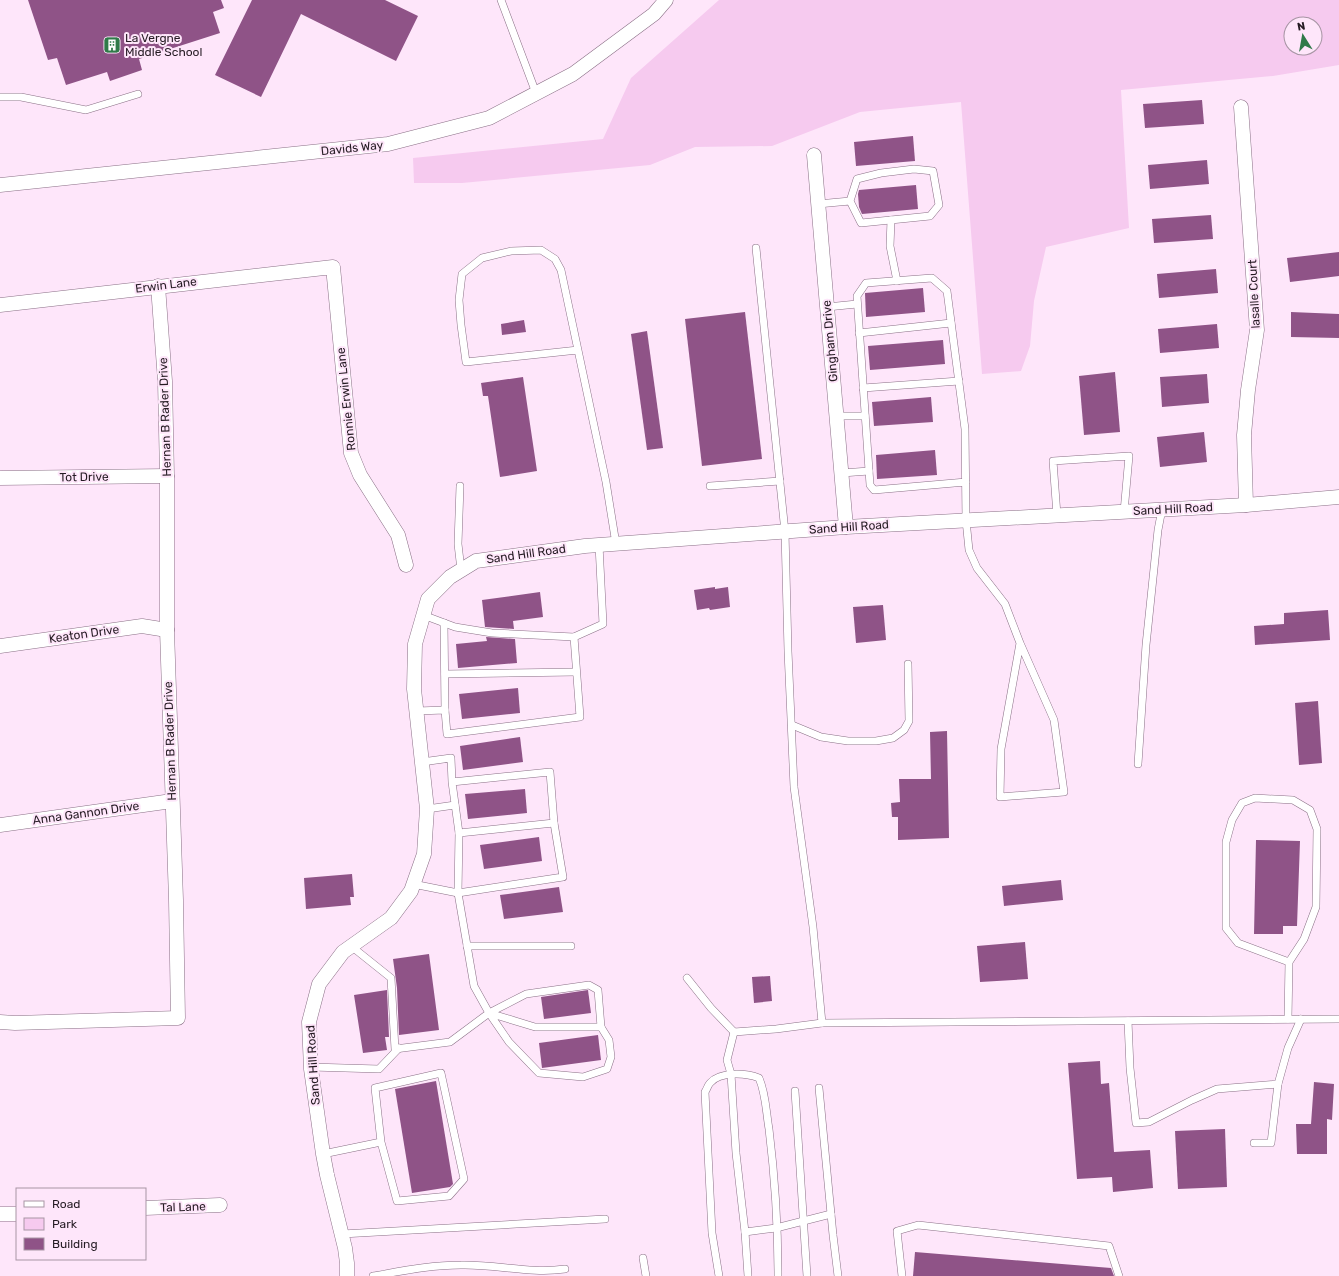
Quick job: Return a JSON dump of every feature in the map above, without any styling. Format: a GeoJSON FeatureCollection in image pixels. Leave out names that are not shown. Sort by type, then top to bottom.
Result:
{"type":"FeatureCollection","features":[{"type":"Feature","properties":{"kind":"street","name":"Davids Way"},"geometry":{"type":"LineString","coordinates":[[0,185],[388,144],[489,118],[572,74],[654,14],[666,0]]}},
{"type":"Feature","properties":{"kind":"street","name":"lasalle Court"},"geometry":{"type":"LineString","coordinates":[[1242,107],[1257,330],[1248,390],[1244,435],[1246,505]]}},
{"type":"Feature","properties":{"kind":"street","name":"Gingham Drive"},"geometry":{"type":"LineString","coordinates":[[814,155],[846,527]]}},
{"type":"Feature","properties":{"kind":"street","name":"Erwin Lane"},"geometry":{"type":"LineString","coordinates":[[0,305],[333,267]]}},
{"type":"Feature","properties":{"kind":"street","name":"Ronnie Erwin Lane"},"geometry":{"type":"LineString","coordinates":[[333,267],[351,453],[360,475],[398,535],[406,565]]}},
{"type":"Feature","properties":{"kind":"street","name":"Hernan B Rader Drive"},"geometry":{"type":"LineString","coordinates":[[0,1022],[15,1023],[178,1018],[176,900],[167,630],[167,476],[165,381],[158,286]]}},
{"type":"Feature","properties":{"kind":"street","name":"Tot Drive"},"geometry":{"type":"LineString","coordinates":[[0,478],[167,476]]}},
{"type":"Feature","properties":{"kind":"street","name":"Sand Hill Road"},"geometry":{"type":"LineString","coordinates":[[348,1276],[342,1234],[322,1154],[311,1067],[309,1022],[319,984],[343,952],[391,918],[411,891],[424,854],[427,810],[414,689],[415,644],[428,599],[450,577],[476,561],[599,545],[846,527],[1246,505],[1339,497]]}},
{"type":"Feature","properties":{"kind":"street","name":"Keaton Drive"},"geometry":{"type":"LineString","coordinates":[[0,646],[142,626],[167,630]]}},
{"type":"Feature","properties":{"kind":"street","name":"Anna Gannon Drive"},"geometry":{"type":"LineString","coordinates":[[0,825],[172,801]]}},
{"type":"Feature","properties":{"kind":"street","name":"Tal Lane"},"geometry":{"type":"LineString","coordinates":[[146,1208],[220,1205]]}},
{"type":"Feature","properties":{"kind":"street"},"geometry":{"type":"LineString","coordinates":[[0,1214],[16,1214]]}},
{"type":"Feature","properties":{"kind":"lane"},"geometry":{"type":"LineString","coordinates":[[501,0],[536,93]]}},
{"type":"Feature","properties":{"kind":"lane"},"geometry":{"type":"LineString","coordinates":[[0,97],[21,97],[86,110],[138,94]]}},
{"type":"Feature","properties":{"kind":"lane"},"geometry":{"type":"LineString","coordinates":[[914,169],[933,171],[939,205],[930,216],[861,223],[850,200],[858,179],[881,173],[914,169]]}},
{"type":"Feature","properties":{"kind":"lane"},"geometry":{"type":"LineString","coordinates":[[818,204],[850,200]]}},
{"type":"Feature","properties":{"kind":"lane"},"geometry":{"type":"LineString","coordinates":[[891,220],[890,246],[897,281]]}},
{"type":"Feature","properties":{"kind":"lane"},"geometry":{"type":"LineString","coordinates":[[756,248],[785,532],[794,787],[813,927],[822,1023]]}},
{"type":"Feature","properties":{"kind":"lane"},"geometry":{"type":"LineString","coordinates":[[578,350],[466,362],[459,300],[462,274],[482,258],[511,251],[541,250],[555,259],[561,270],[578,350],[606,482],[616,544]]}},
{"type":"Feature","properties":{"kind":"lane"},"geometry":{"type":"LineString","coordinates":[[966,482],[874,490],[870,484],[857,304],[857,296],[866,283],[932,278],[947,291],[965,429],[966,482],[966,520],[969,550],[977,568],[1005,604],[1020,643],[1054,720],[1064,792],[1000,797],[1001,749],[1020,643]]}},
{"type":"Feature","properties":{"kind":"lane"},"geometry":{"type":"LineString","coordinates":[[827,307],[857,304]]}},
{"type":"Feature","properties":{"kind":"lane"},"geometry":{"type":"LineString","coordinates":[[859,333],[952,323]]}},
{"type":"Feature","properties":{"kind":"lane"},"geometry":{"type":"LineString","coordinates":[[863,388],[959,381]]}},
{"type":"Feature","properties":{"kind":"lane"},"geometry":{"type":"LineString","coordinates":[[837,416],[865,416]]}},
{"type":"Feature","properties":{"kind":"lane"},"geometry":{"type":"LineString","coordinates":[[1057,515],[1053,461],[1129,456],[1124,512]]}},
{"type":"Feature","properties":{"kind":"lane"},"geometry":{"type":"LineString","coordinates":[[842,473],[869,471]]}},
{"type":"Feature","properties":{"kind":"lane"},"geometry":{"type":"LineString","coordinates":[[710,486],[780,481]]}},
{"type":"Feature","properties":{"kind":"lane"},"geometry":{"type":"LineString","coordinates":[[460,486],[458,544],[461,570]]}},
{"type":"Feature","properties":{"kind":"lane"},"geometry":{"type":"LineString","coordinates":[[1138,764],[1146,645],[1158,530],[1162,509]]}},
{"type":"Feature","properties":{"kind":"lane"},"geometry":{"type":"LineString","coordinates":[[424,615],[455,627],[492,633],[574,637],[603,624],[599,545]]}},
{"type":"Feature","properties":{"kind":"lane"},"geometry":{"type":"LineString","coordinates":[[444,623],[445,710],[447,734],[580,717],[574,637]]}},
{"type":"Feature","properties":{"kind":"lane"},"geometry":{"type":"LineString","coordinates":[[792,725],[821,737],[848,741],[876,741],[893,738],[904,730],[909,721],[908,664]]}},
{"type":"Feature","properties":{"kind":"lane"},"geometry":{"type":"LineString","coordinates":[[445,674],[576,672]]}},
{"type":"Feature","properties":{"kind":"lane"},"geometry":{"type":"LineString","coordinates":[[417,711],[445,710]]}},
{"type":"Feature","properties":{"kind":"lane"},"geometry":{"type":"LineString","coordinates":[[351,946],[391,978],[394,1049],[450,1042],[489,1013],[526,994],[589,985],[598,990],[601,1027],[609,1040],[612,1057],[607,1069],[582,1077],[539,1073],[509,1042],[489,1013],[474,986],[458,893],[459,833],[452,782],[451,758],[422,762]]}},
{"type":"Feature","properties":{"kind":"lane"},"geometry":{"type":"LineString","coordinates":[[413,884],[458,893],[563,877],[554,823],[550,772],[452,782]]}},
{"type":"Feature","properties":{"kind":"lane"},"geometry":{"type":"LineString","coordinates":[[1288,1019],[1289,962],[1304,939],[1316,907],[1317,829],[1310,810],[1293,800],[1255,798],[1242,803],[1232,820],[1226,842],[1226,928],[1238,943],[1289,962]]}},
{"type":"Feature","properties":{"kind":"lane"},"geometry":{"type":"LineString","coordinates":[[427,810],[455,804]]}},
{"type":"Feature","properties":{"kind":"lane"},"geometry":{"type":"LineString","coordinates":[[459,833],[554,823]]}},
{"type":"Feature","properties":{"kind":"lane"},"geometry":{"type":"LineString","coordinates":[[467,946],[571,946]]}},
{"type":"Feature","properties":{"kind":"lane"},"geometry":{"type":"LineString","coordinates":[[687,978],[711,1008],[734,1032]]}},
{"type":"Feature","properties":{"kind":"lane"},"geometry":{"type":"LineString","coordinates":[[489,1013],[535,1027],[601,1027]]}},
{"type":"Feature","properties":{"kind":"lane"},"geometry":{"type":"LineString","coordinates":[[1254,1143],[1271,1142],[1278,1084],[1288,1048],[1301,1019]]}},
{"type":"Feature","properties":{"kind":"lane"},"geometry":{"type":"LineString","coordinates":[[734,1032],[776,1029],[822,1023],[1339,1019]]}},
{"type":"Feature","properties":{"kind":"lane"},"geometry":{"type":"LineString","coordinates":[[1128,1021],[1130,1068],[1136,1123],[1149,1122],[1217,1089],[1278,1084]]}},
{"type":"Feature","properties":{"kind":"lane"},"geometry":{"type":"LineString","coordinates":[[734,1032],[727,1060],[731,1074],[736,1153],[745,1232],[748,1276]]}},
{"type":"Feature","properties":{"kind":"lane"},"geometry":{"type":"LineString","coordinates":[[311,1067],[379,1069],[399,1048]]}},
{"type":"Feature","properties":{"kind":"lane"},"geometry":{"type":"LineString","coordinates":[[440,1073],[464,1179],[449,1196],[397,1201],[381,1142],[375,1088],[440,1073]]}},
{"type":"Feature","properties":{"kind":"lane"},"geometry":{"type":"LineString","coordinates":[[719,1276],[712,1233],[705,1092],[710,1082],[720,1076],[731,1074],[751,1075],[759,1078],[764,1088],[770,1144],[778,1276]]}},
{"type":"Feature","properties":{"kind":"lane"},"geometry":{"type":"LineString","coordinates":[[819,1088],[838,1276]]}},
{"type":"Feature","properties":{"kind":"lane"},"geometry":{"type":"LineString","coordinates":[[795,1091],[807,1276]]}},
{"type":"Feature","properties":{"kind":"lane"},"geometry":{"type":"LineString","coordinates":[[322,1154],[381,1142]]}},
{"type":"Feature","properties":{"kind":"lane"},"geometry":{"type":"LineString","coordinates":[[745,1232],[776,1228],[831,1214]]}},
{"type":"Feature","properties":{"kind":"lane"},"geometry":{"type":"LineString","coordinates":[[342,1234],[605,1219]]}},
{"type":"Feature","properties":{"kind":"lane"},"geometry":{"type":"LineString","coordinates":[[902,1276],[897,1231],[918,1225],[1109,1246],[1119,1276]]}},
{"type":"Feature","properties":{"kind":"lane"},"geometry":{"type":"LineString","coordinates":[[643,1258],[646,1276]]}},
{"type":"Feature","properties":{"kind":"lane"},"geometry":{"type":"LineString","coordinates":[[373,1276],[433,1267],[462,1265],[541,1271],[565,1269]]}},
{"type":"Feature","properties":{"kind":"green space"},"geometry":{"type":"Polygon","coordinates":[[[719,0],[1339,0],[1339,65],[1273,76],[1121,90],[1129,228],[1046,247],[1034,301],[1030,346],[1021,371],[982,374],[961,102],[860,112],[772,146],[695,147],[650,165],[462,183],[414,183],[413,158],[603,139],[631,78],[719,0]]]}},
{"type":"Feature","properties":{"kind":"building","name":"La Vergne Middle School"},"geometry":{"type":"Polygon","coordinates":[[[28,0],[221,0],[224,8],[213,12],[220,33],[139,59],[142,70],[110,81],[107,72],[66,85],[57,58],[48,60],[28,0]]]}},
{"type":"Feature","properties":{"kind":"building","name":"La Vergne Middle School"},"geometry":{"type":"Polygon","coordinates":[[[252,0],[385,0],[418,16],[396,61],[301,14],[261,97],[215,75],[252,0]]]}},
{"type":"Feature","properties":{"kind":"building"},"geometry":{"type":"Polygon","coordinates":[[[1202,100],[1204,124],[1145,128],[1143,104],[1202,100]]]}},
{"type":"Feature","properties":{"kind":"building"},"geometry":{"type":"Polygon","coordinates":[[[913,136],[915,161],[856,166],[854,142],[913,136]]]}},
{"type":"Feature","properties":{"kind":"building"},"geometry":{"type":"Polygon","coordinates":[[[1207,160],[1209,184],[1150,189],[1148,165],[1207,160]]]}},
{"type":"Feature","properties":{"kind":"building"},"geometry":{"type":"Polygon","coordinates":[[[916,185],[918,209],[862,214],[859,207],[859,190],[916,185]]]}},
{"type":"Feature","properties":{"kind":"building"},"geometry":{"type":"Polygon","coordinates":[[[1211,215],[1213,239],[1154,243],[1152,219],[1211,215]]]}},
{"type":"Feature","properties":{"kind":"building"},"geometry":{"type":"Polygon","coordinates":[[[1339,252],[1339,276],[1290,282],[1287,258],[1339,252]]]}},
{"type":"Feature","properties":{"kind":"building"},"geometry":{"type":"Polygon","coordinates":[[[1216,269],[1218,293],[1159,298],[1157,274],[1216,269]]]}},
{"type":"Feature","properties":{"kind":"building"},"geometry":{"type":"Polygon","coordinates":[[[923,288],[925,312],[866,317],[865,293],[923,288]]]}},
{"type":"Feature","properties":{"kind":"building"},"geometry":{"type":"Polygon","coordinates":[[[745,312],[762,459],[702,466],[685,319],[745,312]]]}},
{"type":"Feature","properties":{"kind":"building"},"geometry":{"type":"Polygon","coordinates":[[[1291,312],[1339,314],[1339,338],[1291,337],[1291,312]]]}},
{"type":"Feature","properties":{"kind":"building"},"geometry":{"type":"Polygon","coordinates":[[[524,320],[526,332],[502,335],[501,324],[524,320]]]}},
{"type":"Feature","properties":{"kind":"building"},"geometry":{"type":"Polygon","coordinates":[[[1217,324],[1219,348],[1160,353],[1158,329],[1217,324]]]}},
{"type":"Feature","properties":{"kind":"building"},"geometry":{"type":"Polygon","coordinates":[[[647,331],[663,448],[647,450],[631,334],[647,331]]]}},
{"type":"Feature","properties":{"kind":"building"},"geometry":{"type":"Polygon","coordinates":[[[943,340],[945,364],[870,370],[868,346],[943,340]]]}},
{"type":"Feature","properties":{"kind":"building"},"geometry":{"type":"Polygon","coordinates":[[[1115,372],[1120,432],[1084,435],[1079,376],[1115,372]]]}},
{"type":"Feature","properties":{"kind":"building"},"geometry":{"type":"Polygon","coordinates":[[[1207,374],[1209,403],[1162,407],[1160,377],[1207,374]]]}},
{"type":"Feature","properties":{"kind":"building"},"geometry":{"type":"Polygon","coordinates":[[[523,377],[537,471],[500,477],[488,396],[483,396],[481,383],[523,377]]]}},
{"type":"Feature","properties":{"kind":"building"},"geometry":{"type":"Polygon","coordinates":[[[931,397],[933,422],[874,426],[872,402],[931,397]]]}},
{"type":"Feature","properties":{"kind":"building"},"geometry":{"type":"Polygon","coordinates":[[[1204,432],[1207,462],[1160,467],[1157,437],[1204,432]]]}},
{"type":"Feature","properties":{"kind":"building"},"geometry":{"type":"Polygon","coordinates":[[[935,450],[937,475],[877,479],[876,455],[935,450]]]}},
{"type":"Feature","properties":{"kind":"building"},"geometry":{"type":"Polygon","coordinates":[[[715,587],[715,589],[728,587],[730,607],[697,610],[694,590],[715,587]]]}},
{"type":"Feature","properties":{"kind":"building"},"geometry":{"type":"Polygon","coordinates":[[[540,592],[543,617],[513,621],[514,629],[485,627],[482,600],[540,592]]]}},
{"type":"Feature","properties":{"kind":"building"},"geometry":{"type":"Polygon","coordinates":[[[883,605],[886,640],[856,643],[853,607],[883,605]]]}},
{"type":"Feature","properties":{"kind":"building"},"geometry":{"type":"Polygon","coordinates":[[[1328,610],[1330,640],[1255,645],[1254,626],[1284,624],[1284,613],[1328,610]]]}},
{"type":"Feature","properties":{"kind":"building"},"geometry":{"type":"Polygon","coordinates":[[[486,637],[515,639],[517,663],[458,668],[456,644],[487,641],[486,637]]]}},
{"type":"Feature","properties":{"kind":"building"},"geometry":{"type":"Polygon","coordinates":[[[518,688],[520,713],[462,719],[459,694],[518,688]]]}},
{"type":"Feature","properties":{"kind":"building"},"geometry":{"type":"Polygon","coordinates":[[[1318,701],[1322,763],[1299,765],[1295,703],[1318,701]]]}},
{"type":"Feature","properties":{"kind":"building"},"geometry":{"type":"Polygon","coordinates":[[[947,731],[949,838],[898,840],[898,817],[892,817],[891,803],[900,802],[899,779],[931,779],[930,732],[947,731]]]}},
{"type":"Feature","properties":{"kind":"building"},"geometry":{"type":"Polygon","coordinates":[[[520,737],[523,762],[463,770],[460,746],[520,737]]]}},
{"type":"Feature","properties":{"kind":"building"},"geometry":{"type":"Polygon","coordinates":[[[525,789],[527,813],[468,819],[465,794],[525,789]]]}},
{"type":"Feature","properties":{"kind":"building"},"geometry":{"type":"Polygon","coordinates":[[[539,837],[542,861],[484,869],[480,845],[539,837]]]}},
{"type":"Feature","properties":{"kind":"building"},"geometry":{"type":"Polygon","coordinates":[[[1256,840],[1300,841],[1297,926],[1283,926],[1283,934],[1254,934],[1256,840]]]}},
{"type":"Feature","properties":{"kind":"building"},"geometry":{"type":"Polygon","coordinates":[[[352,874],[354,897],[350,897],[351,905],[306,909],[304,878],[352,874]]]}},
{"type":"Feature","properties":{"kind":"building"},"geometry":{"type":"Polygon","coordinates":[[[1061,880],[1063,900],[1004,906],[1002,886],[1061,880]]]}},
{"type":"Feature","properties":{"kind":"building"},"geometry":{"type":"Polygon","coordinates":[[[559,887],[563,912],[504,919],[500,895],[559,887]]]}},
{"type":"Feature","properties":{"kind":"building"},"geometry":{"type":"Polygon","coordinates":[[[1025,942],[1028,979],[980,982],[977,946],[1025,942]]]}},
{"type":"Feature","properties":{"kind":"building"},"geometry":{"type":"Polygon","coordinates":[[[429,954],[439,1030],[399,1035],[397,988],[393,959],[429,954]]]}},
{"type":"Feature","properties":{"kind":"building"},"geometry":{"type":"Polygon","coordinates":[[[770,976],[772,1001],[754,1003],[752,977],[770,976]]]}},
{"type":"Feature","properties":{"kind":"building"},"geometry":{"type":"Polygon","coordinates":[[[387,990],[389,1037],[385,1037],[387,1050],[363,1053],[354,995],[387,990]]]}},
{"type":"Feature","properties":{"kind":"building"},"geometry":{"type":"Polygon","coordinates":[[[588,990],[591,1013],[544,1019],[541,997],[588,990]]]}},
{"type":"Feature","properties":{"kind":"building"},"geometry":{"type":"Polygon","coordinates":[[[598,1035],[601,1060],[542,1068],[539,1043],[598,1035]]]}},
{"type":"Feature","properties":{"kind":"building"},"geometry":{"type":"Polygon","coordinates":[[[1100,1061],[1101,1084],[1109,1083],[1114,1152],[1150,1150],[1153,1188],[1113,1192],[1112,1177],[1077,1179],[1068,1063],[1100,1061]]]}},
{"type":"Feature","properties":{"kind":"building"},"geometry":{"type":"Polygon","coordinates":[[[436,1081],[453,1184],[450,1187],[412,1193],[395,1089],[436,1081]]]}},
{"type":"Feature","properties":{"kind":"building"},"geometry":{"type":"Polygon","coordinates":[[[1314,1082],[1334,1084],[1332,1120],[1327,1119],[1327,1154],[1297,1154],[1296,1124],[1311,1124],[1314,1082]]]}},
{"type":"Feature","properties":{"kind":"building"},"geometry":{"type":"Polygon","coordinates":[[[1225,1129],[1227,1187],[1178,1189],[1175,1131],[1225,1129]]]}},
{"type":"Feature","properties":{"kind":"building"},"geometry":{"type":"Polygon","coordinates":[[[915,1252],[1111,1268],[1114,1276],[913,1276],[915,1252]]]}},
{"type":"Feature","properties":{"kind":"place","name":"La Vergne Middle School"},"geometry":{"type":"Point","coordinates":[112,45]}}]}
